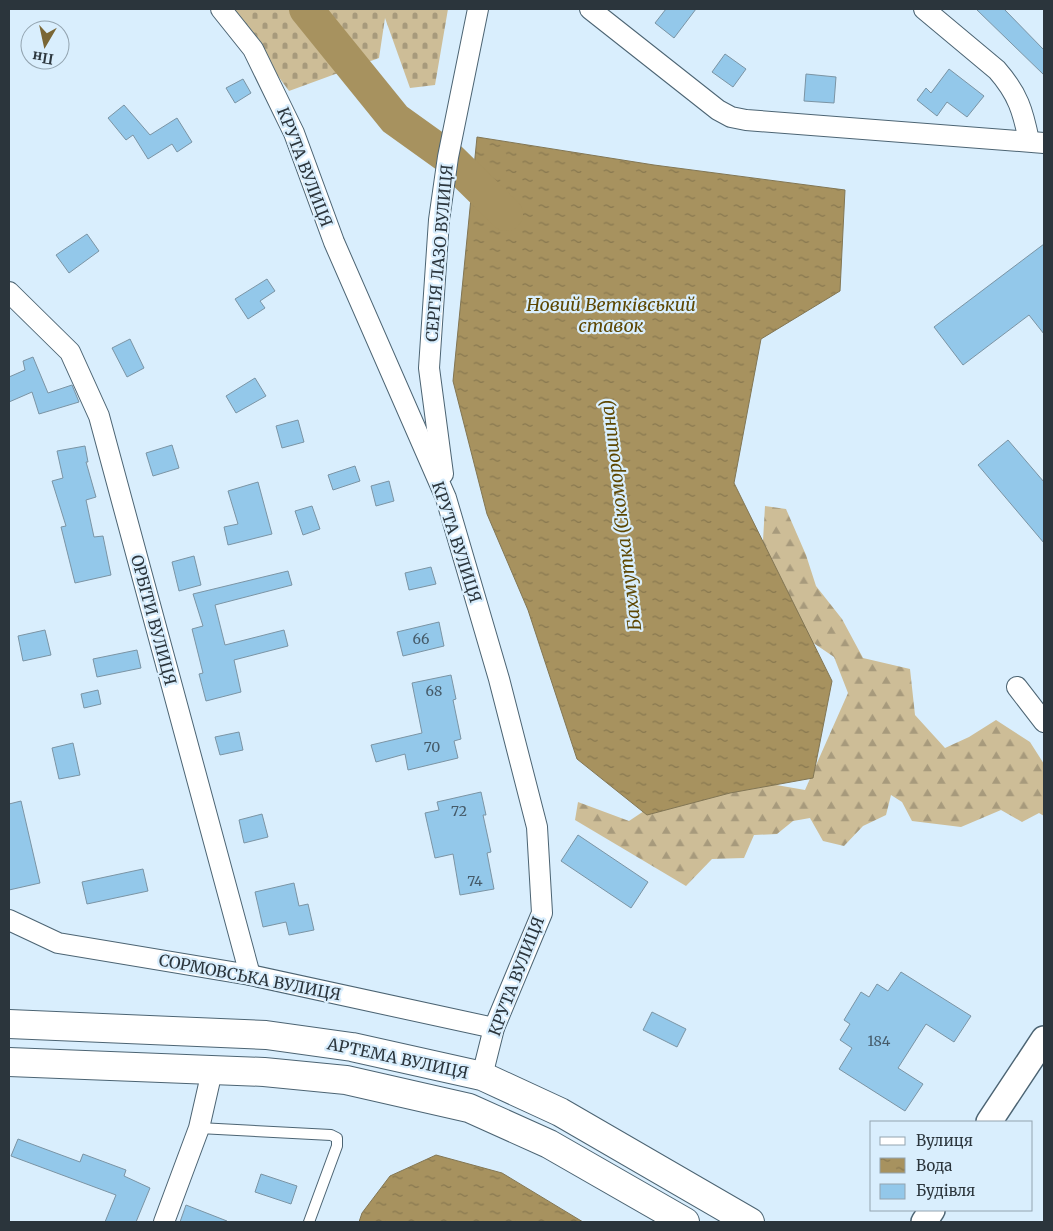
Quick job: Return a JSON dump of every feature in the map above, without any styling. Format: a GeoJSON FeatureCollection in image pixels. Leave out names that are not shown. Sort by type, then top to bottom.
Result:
{"type":"FeatureCollection","features":[{"type":"Feature","properties":{"kind":"main road","name":"АРТЕМА ВУЛИЦЯ"},"geometry":{"type":"LineString","coordinates":[[9,1024],[266,1035],[352,1047],[482,1076],[560,1112],[750,1222]]}},
{"type":"Feature","properties":{"kind":"main road","name":"АРТЕМА ВУЛИЦЯ"},"geometry":{"type":"LineString","coordinates":[[9,1062],[264,1072],[346,1080],[469,1108],[549,1144],[685,1222]]}},
{"type":"Feature","properties":{"kind":"street","name":"КРУТА ВУЛИЦЯ"},"geometry":{"type":"LineString","coordinates":[[221,9],[253,49],[294,133],[334,242],[446,498],[499,679],[537,827],[542,913],[494,1028],[482,1076]]}},
{"type":"Feature","properties":{"kind":"street","name":"СЕРГІЯ ЛАЗО ВУЛИЦЯ"},"geometry":{"type":"LineString","coordinates":[[446,498],[430,358],[440,211],[448,157],[478,9]]}},
{"type":"Feature","properties":{"kind":"street"},"geometry":{"type":"LineString","coordinates":[[590,9],[718,110],[731,117],[746,120],[904,133],[1037,142],[1022,107],[1007,81],[997,70],[924,9]]}},
{"type":"Feature","properties":{"kind":"street","name":"ОРБІТИ ВУЛИЦЯ"},"geometry":{"type":"LineString","coordinates":[[9,292],[70,352],[99,416],[250,975]]}},
{"type":"Feature","properties":{"kind":"street"},"geometry":{"type":"LineString","coordinates":[[1016,687],[1044,722]]}},
{"type":"Feature","properties":{"kind":"street","name":"СОРМОВСЬКА ВУЛИЦЯ"},"geometry":{"type":"LineString","coordinates":[[9,920],[58,943],[250,975],[494,1028]]}},
{"type":"Feature","properties":{"kind":"street"},"geometry":{"type":"LineString","coordinates":[[990,1121],[1040,1055]]}},
{"type":"Feature","properties":{"kind":"street"},"geometry":{"type":"LineString","coordinates":[[164,1222],[199,1128],[212,1071]]}},
{"type":"Feature","properties":{"kind":"street"},"geometry":{"type":"LineString","coordinates":[[924,1222],[931,1211]]}},
{"type":"Feature","properties":{"kind":"lane"},"geometry":{"type":"LineString","coordinates":[[199,1128],[331,1135],[337,1138],[337,1146],[309,1222]]}},
{"type":"Feature","properties":{"kind":"green space"},"geometry":{"type":"Polygon","coordinates":[[[229,9],[448,9],[435,85],[410,88],[385,18],[379,58],[289,91],[229,9]]]}},
{"type":"Feature","properties":{"kind":"green space"},"geometry":{"type":"Polygon","coordinates":[[[765,506],[786,509],[806,555],[816,586],[842,619],[863,658],[910,669],[915,715],[945,748],[969,737],[996,720],[1030,742],[1044,764],[1044,816],[1039,813],[1022,822],[1001,810],[961,827],[912,821],[902,802],[891,795],[886,815],[863,826],[844,846],[823,841],[810,818],[793,821],[777,834],[754,835],[744,858],[712,859],[686,886],[575,820],[578,802],[629,821],[665,797],[748,780],[805,790],[848,693],[834,657],[793,629],[770,585],[763,541],[765,506]]]}},
{"type":"Feature","properties":{"kind":"water","name":"Новий Ветківський ставок"},"geometry":{"type":"Polygon","coordinates":[[[477,137],[654,165],[845,190],[840,291],[761,339],[734,483],[832,681],[813,778],[730,793],[647,815],[577,759],[528,610],[487,514],[453,381],[477,137]]]}},
{"type":"Feature","properties":{"kind":"water"},"geometry":{"type":"Polygon","coordinates":[[[436,1155],[502,1173],[583,1222],[359,1222],[362,1213],[390,1176],[436,1155]]]}},
{"type":"Feature","properties":{"kind":"building"},"geometry":{"type":"Polygon","coordinates":[[[666,9],[696,9],[674,38],[655,23],[666,9]]]}},
{"type":"Feature","properties":{"kind":"building"},"geometry":{"type":"Polygon","coordinates":[[[976,9],[1004,9],[1044,50],[1044,75],[976,9]]]}},
{"type":"Feature","properties":{"kind":"building"},"geometry":{"type":"Polygon","coordinates":[[[725,54],[746,69],[733,87],[712,72],[725,54]]]}},
{"type":"Feature","properties":{"kind":"building"},"geometry":{"type":"Polygon","coordinates":[[[949,69],[984,96],[967,117],[947,102],[937,116],[917,100],[926,88],[931,93],[949,69]]]}},
{"type":"Feature","properties":{"kind":"building"},"geometry":{"type":"Polygon","coordinates":[[[806,74],[836,77],[834,103],[804,101],[806,74]]]}},
{"type":"Feature","properties":{"kind":"building"},"geometry":{"type":"Polygon","coordinates":[[[243,79],[251,93],[235,103],[226,88],[243,79]]]}},
{"type":"Feature","properties":{"kind":"building"},"geometry":{"type":"Polygon","coordinates":[[[124,105],[150,135],[177,118],[192,142],[177,152],[172,144],[148,159],[133,135],[126,140],[108,118],[124,105]]]}},
{"type":"Feature","properties":{"kind":"building"},"geometry":{"type":"Polygon","coordinates":[[[87,234],[99,251],[69,273],[56,255],[87,234]]]}},
{"type":"Feature","properties":{"kind":"building"},"geometry":{"type":"Polygon","coordinates":[[[1044,244],[1044,334],[1029,315],[963,365],[934,327],[1044,244]]]}},
{"type":"Feature","properties":{"kind":"building"},"geometry":{"type":"Polygon","coordinates":[[[267,279],[275,291],[260,301],[265,308],[248,319],[235,299],[267,279]]]}},
{"type":"Feature","properties":{"kind":"building"},"geometry":{"type":"Polygon","coordinates":[[[130,339],[144,368],[127,377],[112,348],[130,339]]]}},
{"type":"Feature","properties":{"kind":"building"},"geometry":{"type":"Polygon","coordinates":[[[33,357],[48,393],[72,385],[79,402],[39,414],[32,392],[9,402],[9,377],[25,370],[23,361],[33,357]]]}},
{"type":"Feature","properties":{"kind":"building"},"geometry":{"type":"Polygon","coordinates":[[[255,378],[266,396],[236,413],[226,396],[255,378]]]}},
{"type":"Feature","properties":{"kind":"building"},"geometry":{"type":"Polygon","coordinates":[[[298,420],[304,442],[282,448],[276,426],[298,420]]]}},
{"type":"Feature","properties":{"kind":"building"},"geometry":{"type":"Polygon","coordinates":[[[1008,440],[1044,482],[1044,543],[978,465],[1008,440]]]}},
{"type":"Feature","properties":{"kind":"building"},"geometry":{"type":"Polygon","coordinates":[[[172,445],[179,468],[153,476],[146,453],[172,445]]]}},
{"type":"Feature","properties":{"kind":"building"},"geometry":{"type":"Polygon","coordinates":[[[85,446],[88,462],[86,462],[96,497],[86,500],[94,537],[103,536],[111,575],[75,583],[61,527],[66,526],[52,481],[63,478],[57,451],[85,446]]]}},
{"type":"Feature","properties":{"kind":"building"},"geometry":{"type":"Polygon","coordinates":[[[355,466],[360,481],[333,490],[328,475],[355,466]]]}},
{"type":"Feature","properties":{"kind":"building"},"geometry":{"type":"Polygon","coordinates":[[[389,481],[394,501],[376,506],[371,486],[389,481]]]}},
{"type":"Feature","properties":{"kind":"building"},"geometry":{"type":"Polygon","coordinates":[[[258,482],[272,534],[228,545],[224,527],[238,524],[228,491],[258,482]]]}},
{"type":"Feature","properties":{"kind":"building"},"geometry":{"type":"Polygon","coordinates":[[[312,506],[320,529],[303,535],[295,511],[312,506]]]}},
{"type":"Feature","properties":{"kind":"building"},"geometry":{"type":"Polygon","coordinates":[[[194,556],[201,585],[179,591],[172,562],[194,556]]]}},
{"type":"Feature","properties":{"kind":"building"},"geometry":{"type":"Polygon","coordinates":[[[431,567],[436,584],[409,590],[405,573],[431,567]]]}},
{"type":"Feature","properties":{"kind":"building"},"geometry":{"type":"Polygon","coordinates":[[[288,571],[292,585],[215,605],[225,645],[284,630],[288,646],[234,660],[241,692],[206,701],[199,674],[203,673],[192,629],[203,626],[193,594],[288,571]]]}},
{"type":"Feature","properties":{"kind":"building"},"geometry":{"type":"Polygon","coordinates":[[[439,622],[444,646],[403,656],[397,632],[439,622]]]}},
{"type":"Feature","properties":{"kind":"building"},"geometry":{"type":"Polygon","coordinates":[[[45,630],[51,655],[23,661],[18,636],[45,630]]]}},
{"type":"Feature","properties":{"kind":"building"},"geometry":{"type":"Polygon","coordinates":[[[137,650],[141,668],[97,677],[93,659],[137,650]]]}},
{"type":"Feature","properties":{"kind":"building"},"geometry":{"type":"Polygon","coordinates":[[[451,675],[456,699],[453,700],[461,739],[454,741],[458,758],[408,770],[405,754],[376,762],[371,745],[422,733],[412,683],[451,675]]]}},
{"type":"Feature","properties":{"kind":"building"},"geometry":{"type":"Polygon","coordinates":[[[98,690],[101,704],[84,708],[81,694],[98,690]]]}},
{"type":"Feature","properties":{"kind":"building"},"geometry":{"type":"Polygon","coordinates":[[[239,732],[243,750],[220,755],[215,737],[239,732]]]}},
{"type":"Feature","properties":{"kind":"building"},"geometry":{"type":"Polygon","coordinates":[[[73,743],[80,775],[59,779],[52,748],[73,743]]]}},
{"type":"Feature","properties":{"kind":"building"},"geometry":{"type":"Polygon","coordinates":[[[481,792],[486,815],[483,815],[491,852],[487,853],[494,889],[460,895],[453,854],[435,858],[425,813],[439,810],[437,802],[481,792]]]}},
{"type":"Feature","properties":{"kind":"building"},"geometry":{"type":"Polygon","coordinates":[[[21,801],[40,883],[9,890],[9,804],[21,801]]]}},
{"type":"Feature","properties":{"kind":"building"},"geometry":{"type":"Polygon","coordinates":[[[262,814],[268,837],[244,843],[239,820],[262,814]]]}},
{"type":"Feature","properties":{"kind":"building"},"geometry":{"type":"Polygon","coordinates":[[[578,835],[648,882],[631,908],[561,861],[578,835]]]}},
{"type":"Feature","properties":{"kind":"building"},"geometry":{"type":"Polygon","coordinates":[[[143,869],[148,891],[87,904],[82,882],[143,869]]]}},
{"type":"Feature","properties":{"kind":"building"},"geometry":{"type":"Polygon","coordinates":[[[294,883],[299,906],[308,904],[314,930],[289,935],[286,922],[263,927],[255,892],[294,883]]]}},
{"type":"Feature","properties":{"kind":"building"},"geometry":{"type":"Polygon","coordinates":[[[901,972],[971,1016],[954,1042],[926,1024],[898,1068],[923,1084],[905,1111],[839,1069],[852,1048],[840,1040],[850,1024],[844,1020],[861,992],[869,997],[877,984],[888,991],[901,972]]]}},
{"type":"Feature","properties":{"kind":"building"},"geometry":{"type":"Polygon","coordinates":[[[652,1012],[686,1029],[677,1047],[643,1030],[652,1012]]]}},
{"type":"Feature","properties":{"kind":"building"},"geometry":{"type":"Polygon","coordinates":[[[18,1139],[80,1162],[83,1154],[126,1170],[124,1176],[150,1188],[136,1222],[105,1222],[116,1195],[11,1156],[18,1139]]]}},
{"type":"Feature","properties":{"kind":"building"},"geometry":{"type":"Polygon","coordinates":[[[261,1174],[297,1186],[291,1204],[255,1192],[261,1174]]]}},
{"type":"Feature","properties":{"kind":"building"},"geometry":{"type":"Polygon","coordinates":[[[186,1205],[227,1221],[180,1222],[186,1205]]]}},
{"type":"Feature","properties":{"kind":"waterway","name":"Бахмутка (Скоморошина)"},"geometry":{"type":"LineString","coordinates":[[306,9],[395,119],[448,157],[506,214]]}}]}
